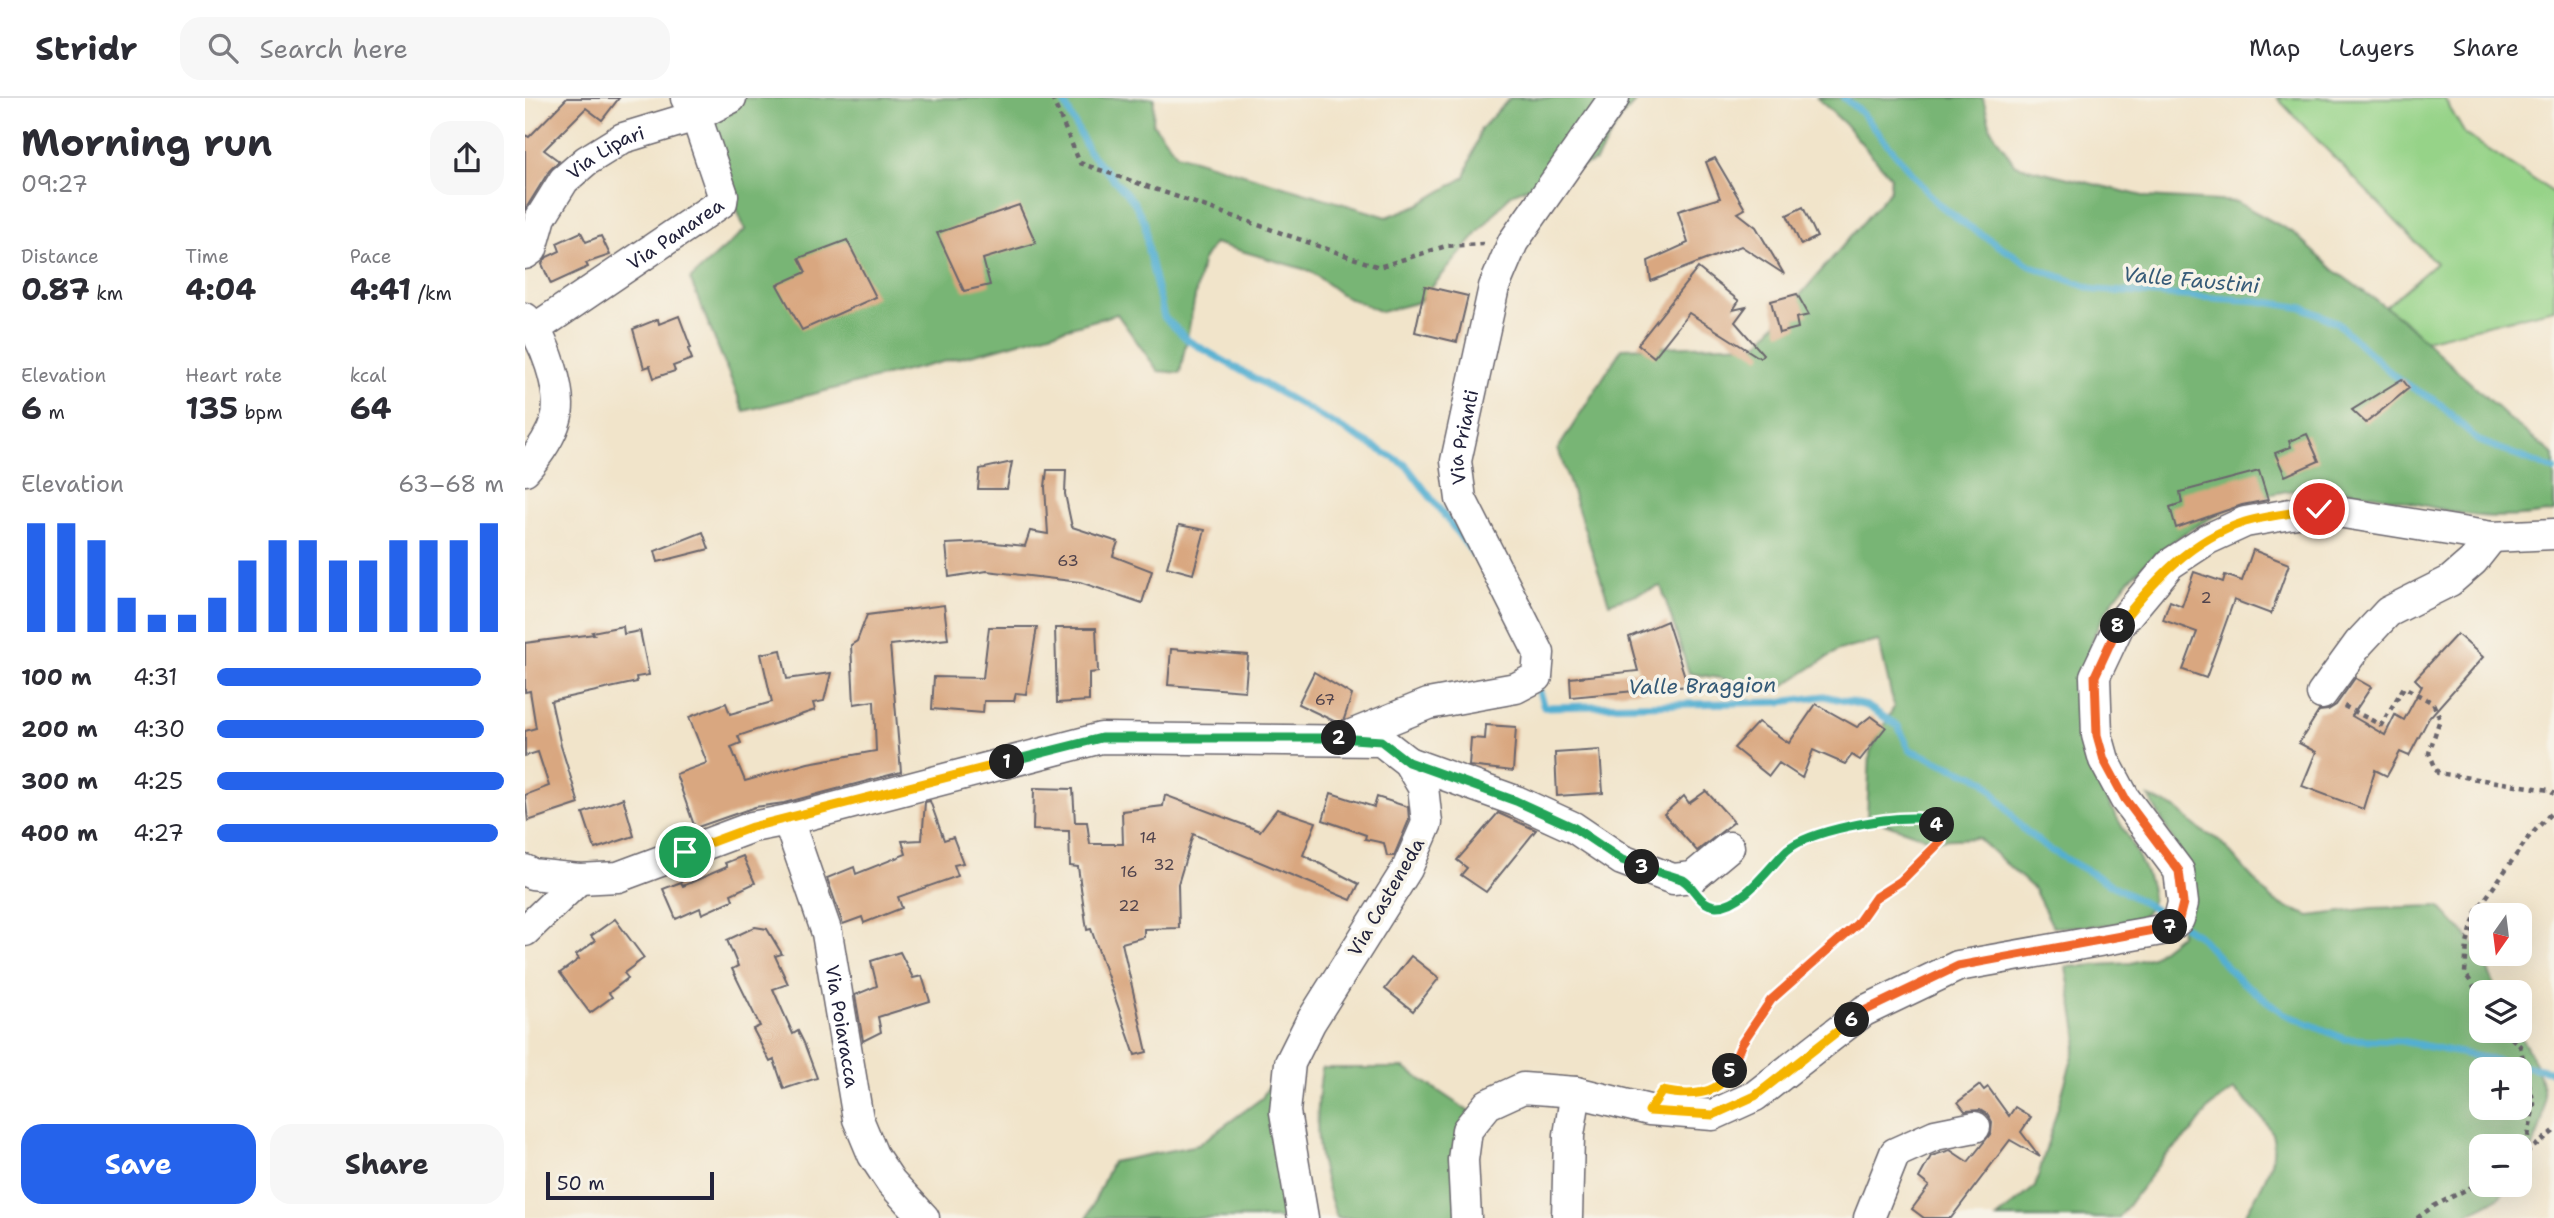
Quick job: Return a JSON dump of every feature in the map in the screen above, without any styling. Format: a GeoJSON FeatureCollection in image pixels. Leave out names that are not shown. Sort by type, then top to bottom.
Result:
{"type":"FeatureCollection","features":[{"type":"Feature","properties":{"kind":"street","name":"Via Lipari"},"geometry":{"type":"LineString","coordinates":[[525,254],[532,249],[541,217],[563,180],[623,138],[691,107],[731,98]]}},
{"type":"Feature","properties":{"kind":"street","name":"Via Prianti"},"geometry":{"type":"LineString","coordinates":[[1344,738],[1428,704],[1516,688],[1537,677],[1539,653],[1461,499],[1456,461],[1494,287],[1513,242],[1614,98]]}},
{"type":"Feature","properties":{"kind":"street","name":"Via Panarea"},"geometry":{"type":"LineString","coordinates":[[531,323],[718,208],[723,195],[691,107]]}},
{"type":"Feature","properties":{"kind":"street"},"geometry":{"type":"LineString","coordinates":[[525,470],[542,451],[557,417],[553,373],[531,323]]}},
{"type":"Feature","properties":{"kind":"street"},"geometry":{"type":"LineString","coordinates":[[1466,1218],[1463,1160],[1467,1130],[1488,1104],[1523,1088],[1576,1092],[1649,1111],[1713,1115],[1755,1096],[1864,1011],[1958,966],[2167,929],[2179,919],[2183,903],[2179,871],[2125,799],[2104,760],[2097,735],[2095,676],[2119,625],[2170,564],[2208,539],[2245,522],[2319,509],[2492,537],[2554,534]]}},
{"type":"Feature","properties":{"kind":"street"},"geometry":{"type":"LineString","coordinates":[[2322,694],[2359,643],[2388,612],[2450,581],[2473,562],[2492,537]]}},
{"type":"Feature","properties":{"kind":"street","name":"Via Casteneda"},"geometry":{"type":"LineString","coordinates":[[525,870],[532,874],[579,878],[618,877],[752,827],[1101,738],[1344,738],[1381,741],[1408,762],[1423,787],[1427,823],[1407,869],[1310,1023],[1290,1063],[1285,1112],[1303,1218]]}},
{"type":"Feature","properties":{"kind":"street"},"geometry":{"type":"LineString","coordinates":[[1408,762],[1516,801],[1573,827],[1622,860],[1683,880],[1693,877],[1729,847]]}},
{"type":"Feature","properties":{"kind":"street","name":"Via Poiaracca"},"geometry":{"type":"LineString","coordinates":[[787,820],[827,933],[858,1119],[873,1155],[891,1182],[924,1218]]}},
{"type":"Feature","properties":{"kind":"street"},"geometry":{"type":"LineString","coordinates":[[525,931],[579,878]]}},
{"type":"Feature","properties":{"kind":"street"},"geometry":{"type":"LineString","coordinates":[[1567,1218],[1569,1135],[1576,1092]]}},
{"type":"Feature","properties":{"kind":"street"},"geometry":{"type":"LineString","coordinates":[[1869,1218],[1895,1153],[1935,1135],[1975,1127]]}},
{"type":"Feature","properties":{"kind":"path"},"geometry":{"type":"LineString","coordinates":[[1052,98],[1080,163],[1379,267],[1446,246],[1513,242]]}},
{"type":"Feature","properties":{"kind":"path"},"geometry":{"type":"LineString","coordinates":[[2322,694],[2381,725],[2404,687],[2433,703],[2440,719],[2429,753],[2438,773],[2554,794]]}},
{"type":"Feature","properties":{"kind":"path"},"geometry":{"type":"LineString","coordinates":[[2469,980],[2465,973],[2467,944],[2476,912],[2528,838],[2554,810]]}},
{"type":"Feature","properties":{"kind":"path"},"geometry":{"type":"LineString","coordinates":[[1683,880],[1700,899],[1716,906],[1731,902],[1750,889],[1789,848],[1816,836],[1879,821],[1918,818],[1940,825],[1941,841],[1901,881],[1876,897],[1857,924],[1771,1000],[1742,1043],[1725,1082],[1717,1086]]}},
{"type":"Feature","properties":{"kind":"path"},"geometry":{"type":"LineString","coordinates":[[2518,1043],[2521,1046],[2533,1104],[2528,1134]]}},
{"type":"Feature","properties":{"kind":"path"},"geometry":{"type":"LineString","coordinates":[[2532,1148],[2554,1131]]}},
{"type":"Feature","properties":{"kind":"path"},"geometry":{"type":"LineString","coordinates":[[2417,1218],[2469,1188]]}},
{"type":"Feature","properties":{"kind":"green space"},"geometry":{"type":"Polygon","coordinates":[[[694,98],[1154,98],[1153,124],[1177,154],[1387,217],[1418,205],[1465,177],[1481,129],[1510,98],[1639,98],[1621,118],[1596,161],[1511,194],[1419,302],[1381,312],[1342,295],[1310,271],[1214,243],[1202,262],[1180,373],[1158,371],[1117,314],[991,350],[744,411],[690,279],[745,230],[694,98]]]}},
{"type":"Feature","properties":{"kind":"green space"},"geometry":{"type":"Polygon","coordinates":[[[1817,98],[1983,98],[1991,129],[2015,165],[2147,197],[2237,202],[2294,233],[2334,270],[2402,319],[2507,417],[2554,455],[2554,512],[2487,517],[2364,493],[2313,489],[2287,491],[2261,497],[2203,522],[2149,560],[2126,584],[2107,610],[2093,639],[2085,670],[2085,683],[2093,770],[2149,881],[2152,897],[2149,909],[2131,920],[2105,925],[2053,927],[2034,889],[1978,838],[1932,840],[1867,817],[1870,752],[1894,707],[1879,641],[1839,650],[1780,688],[1689,673],[1661,586],[1609,603],[1558,449],[1622,348],[1758,344],[1890,191],[1890,176],[1844,123],[1817,98]]]}},
{"type":"Feature","properties":{"kind":"green space"},"geometry":{"type":"Polygon","coordinates":[[[2277,98],[2444,98],[2465,134],[2554,193],[2554,309],[2425,340],[2385,307],[2436,263],[2277,98]]]}},
{"type":"Feature","properties":{"kind":"green space"},"geometry":{"type":"Polygon","coordinates":[[[2149,797],[2174,807],[2200,830],[2219,840],[2272,900],[2288,908],[2310,916],[2373,908],[2439,906],[2469,938],[2469,966],[2486,966],[2493,980],[2469,980],[2469,1043],[2524,1043],[2532,1057],[2469,1057],[2469,1120],[2532,1120],[2532,1058],[2542,1084],[2543,1115],[2532,1147],[2532,1134],[2469,1134],[2469,1197],[2500,1197],[2460,1218],[2243,1218],[2267,1174],[2274,1148],[2268,1126],[2234,1090],[2211,1106],[2192,1132],[2164,1157],[2119,1218],[1997,1218],[2035,1187],[2078,1038],[2066,967],[2131,963],[2152,957],[2180,935],[2187,865],[2149,797]]]}},
{"type":"Feature","properties":{"kind":"green space"},"geometry":{"type":"Polygon","coordinates":[[[1282,1062],[1295,1218],[1087,1218],[1112,1162],[1198,1145],[1262,1098],[1282,1062]]]}},
{"type":"Feature","properties":{"kind":"green space"},"geometry":{"type":"Polygon","coordinates":[[[1322,1068],[1404,1068],[1471,1113],[1465,1218],[1337,1218],[1318,1144],[1322,1068]]]}},
{"type":"Feature","properties":{"kind":"building"},"geometry":{"type":"Polygon","coordinates":[[[567,98],[619,98],[602,120],[586,108],[544,150],[559,161],[549,171],[525,210],[525,135],[529,137],[567,98]]]}},
{"type":"Feature","properties":{"kind":"building"},"geometry":{"type":"Polygon","coordinates":[[[1715,158],[1745,209],[1738,213],[1756,227],[1784,274],[1741,246],[1651,281],[1648,261],[1688,243],[1678,211],[1720,198],[1706,162],[1715,158]]]}},
{"type":"Feature","properties":{"kind":"building"},"geometry":{"type":"Polygon","coordinates":[[[1019,205],[1036,243],[983,259],[990,285],[964,291],[937,233],[1019,205]]]}},
{"type":"Feature","properties":{"kind":"building"},"geometry":{"type":"Polygon","coordinates":[[[1803,207],[1817,237],[1801,245],[1787,215],[1803,207]]]}},
{"type":"Feature","properties":{"kind":"building"},"geometry":{"type":"Polygon","coordinates":[[[581,232],[586,242],[601,236],[610,255],[586,263],[588,267],[551,284],[542,264],[547,257],[560,251],[557,243],[581,232]]]}},
{"type":"Feature","properties":{"kind":"building"},"geometry":{"type":"Polygon","coordinates":[[[847,240],[876,297],[802,330],[777,285],[806,272],[799,258],[847,240]]]}},
{"type":"Feature","properties":{"kind":"building"},"geometry":{"type":"Polygon","coordinates":[[[1698,268],[1739,301],[1733,310],[1746,307],[1735,322],[1763,354],[1760,358],[1689,313],[1654,357],[1638,344],[1698,268]]]}},
{"type":"Feature","properties":{"kind":"building"},"geometry":{"type":"Polygon","coordinates":[[[1425,286],[1468,296],[1457,342],[1415,332],[1425,286]]]}},
{"type":"Feature","properties":{"kind":"building"},"geometry":{"type":"Polygon","coordinates":[[[1797,294],[1809,315],[1796,318],[1798,328],[1779,333],[1771,301],[1797,294]]]}},
{"type":"Feature","properties":{"kind":"building"},"geometry":{"type":"Polygon","coordinates":[[[679,316],[691,348],[688,349],[692,359],[673,366],[675,371],[654,378],[650,366],[644,368],[633,329],[658,319],[659,324],[679,316]]]}},
{"type":"Feature","properties":{"kind":"building"},"geometry":{"type":"Polygon","coordinates":[[[2402,379],[2409,388],[2366,423],[2352,410],[2402,379]]]}},
{"type":"Feature","properties":{"kind":"building"},"geometry":{"type":"Polygon","coordinates":[[[2307,434],[2319,461],[2285,476],[2275,453],[2291,447],[2289,441],[2307,434]]]}},
{"type":"Feature","properties":{"kind":"building"},"geometry":{"type":"Polygon","coordinates":[[[1012,462],[1007,489],[978,489],[980,469],[1012,462]]]}},
{"type":"Feature","properties":{"kind":"building"},"geometry":{"type":"Polygon","coordinates":[[[1047,470],[1066,470],[1065,494],[1072,527],[1118,542],[1113,556],[1152,571],[1142,603],[1080,582],[987,571],[949,577],[946,544],[985,542],[1025,546],[1030,531],[1048,534],[1045,487],[1047,470]]]}},
{"type":"Feature","properties":{"kind":"building"},"geometry":{"type":"Polygon","coordinates":[[[2259,471],[2268,500],[2242,505],[2176,528],[2170,507],[2182,503],[2180,492],[2259,471]]]}},
{"type":"Feature","properties":{"kind":"building"},"geometry":{"type":"Polygon","coordinates":[[[1179,525],[1205,530],[1193,574],[1167,567],[1179,525]]]}},
{"type":"Feature","properties":{"kind":"building"},"geometry":{"type":"Polygon","coordinates":[[[703,532],[709,549],[658,562],[655,551],[703,532]]]}},
{"type":"Feature","properties":{"kind":"building"},"geometry":{"type":"Polygon","coordinates":[[[2253,550],[2289,564],[2271,614],[2234,600],[2206,678],[2183,670],[2197,632],[2163,620],[2170,601],[2182,606],[2194,572],[2223,582],[2225,575],[2242,581],[2253,550]]]}},
{"type":"Feature","properties":{"kind":"building"},"geometry":{"type":"Polygon","coordinates":[[[944,605],[948,639],[890,645],[901,772],[784,803],[755,807],[695,828],[676,774],[707,763],[689,717],[726,703],[730,714],[772,702],[761,654],[781,650],[787,679],[831,673],[824,701],[813,703],[815,710],[738,736],[741,743],[731,747],[745,781],[808,763],[876,751],[874,701],[854,704],[851,645],[857,641],[867,615],[944,605]]]}},
{"type":"Feature","properties":{"kind":"building"},"geometry":{"type":"Polygon","coordinates":[[[1667,621],[1688,686],[1571,697],[1570,678],[1638,671],[1629,637],[1667,621]]]}},
{"type":"Feature","properties":{"kind":"building"},"geometry":{"type":"Polygon","coordinates":[[[623,626],[624,634],[640,631],[649,675],[636,677],[637,682],[551,701],[561,746],[579,804],[528,821],[525,795],[549,786],[538,752],[525,756],[525,731],[536,728],[530,691],[525,692],[525,643],[594,634],[592,632],[623,626]]]}},
{"type":"Feature","properties":{"kind":"building"},"geometry":{"type":"Polygon","coordinates":[[[989,627],[1037,627],[1026,694],[1016,693],[1014,701],[984,701],[983,713],[932,709],[934,677],[983,678],[989,627]]]}},
{"type":"Feature","properties":{"kind":"building"},"geometry":{"type":"Polygon","coordinates":[[[1055,628],[1096,628],[1098,672],[1089,673],[1089,701],[1057,703],[1055,628]]]}},
{"type":"Feature","properties":{"kind":"building"},"geometry":{"type":"Polygon","coordinates":[[[2457,634],[2483,657],[2429,718],[2409,756],[2400,752],[2387,776],[2375,770],[2363,809],[2302,786],[2316,752],[2299,743],[2319,711],[2336,705],[2355,678],[2371,687],[2352,716],[2385,735],[2395,715],[2404,720],[2422,686],[2415,679],[2457,634]]]}},
{"type":"Feature","properties":{"kind":"building"},"geometry":{"type":"Polygon","coordinates":[[[1171,649],[1248,655],[1245,691],[1168,685],[1171,649]]]}},
{"type":"Feature","properties":{"kind":"building"},"geometry":{"type":"Polygon","coordinates":[[[1314,672],[1352,695],[1344,719],[1338,723],[1298,704],[1314,672]]]}},
{"type":"Feature","properties":{"kind":"building"},"geometry":{"type":"Polygon","coordinates":[[[1816,704],[1857,727],[1871,716],[1886,727],[1860,760],[1852,755],[1845,764],[1813,750],[1802,778],[1779,763],[1769,776],[1734,748],[1758,722],[1789,743],[1816,704]]]}},
{"type":"Feature","properties":{"kind":"building"},"geometry":{"type":"Polygon","coordinates":[[[1486,725],[1516,727],[1513,771],[1469,766],[1471,738],[1485,739],[1486,725]]]}},
{"type":"Feature","properties":{"kind":"building"},"geometry":{"type":"Polygon","coordinates":[[[1600,750],[1603,793],[1557,796],[1555,753],[1600,750]]]}},
{"type":"Feature","properties":{"kind":"building"},"geometry":{"type":"Polygon","coordinates":[[[1034,788],[1073,789],[1075,822],[1087,822],[1090,844],[1123,844],[1122,811],[1163,806],[1165,795],[1260,831],[1277,809],[1316,822],[1303,855],[1359,884],[1351,900],[1193,834],[1178,884],[1179,928],[1144,929],[1144,937],[1122,943],[1147,1052],[1135,1055],[1091,929],[1087,930],[1078,867],[1070,866],[1069,831],[1033,830],[1034,788]]]}},
{"type":"Feature","properties":{"kind":"building"},"geometry":{"type":"Polygon","coordinates":[[[1706,791],[1734,822],[1697,851],[1664,814],[1684,796],[1689,803],[1706,791]]]}},
{"type":"Feature","properties":{"kind":"building"},"geometry":{"type":"Polygon","coordinates":[[[1331,793],[1374,807],[1377,797],[1408,807],[1409,820],[1394,856],[1387,856],[1384,843],[1365,839],[1366,835],[1323,820],[1331,793]]]}},
{"type":"Feature","properties":{"kind":"building"},"geometry":{"type":"Polygon","coordinates":[[[623,798],[634,836],[595,849],[583,813],[623,798]]]}},
{"type":"Feature","properties":{"kind":"building"},"geometry":{"type":"Polygon","coordinates":[[[930,801],[944,840],[953,837],[963,863],[954,865],[958,876],[898,897],[902,908],[864,923],[862,917],[843,924],[827,878],[854,867],[856,874],[906,854],[902,841],[922,840],[925,802],[930,801]]]}},
{"type":"Feature","properties":{"kind":"building"},"geometry":{"type":"Polygon","coordinates":[[[1498,813],[1536,830],[1486,892],[1461,875],[1467,868],[1457,860],[1498,813]]]}},
{"type":"Feature","properties":{"kind":"building"},"geometry":{"type":"Polygon","coordinates":[[[743,856],[755,883],[731,894],[733,900],[702,914],[700,908],[676,919],[663,889],[681,882],[683,886],[727,867],[725,863],[743,856]]]}},
{"type":"Feature","properties":{"kind":"building"},"geometry":{"type":"Polygon","coordinates":[[[615,919],[644,958],[624,973],[628,978],[609,993],[612,997],[590,1013],[560,973],[579,959],[576,955],[595,941],[591,936],[615,919]]]}},
{"type":"Feature","properties":{"kind":"building"},"geometry":{"type":"Polygon","coordinates":[[[755,927],[767,929],[782,954],[775,956],[788,984],[773,989],[793,1034],[798,1031],[804,1043],[817,1078],[784,1089],[774,1060],[770,1062],[753,1029],[760,1026],[732,969],[738,966],[727,940],[755,927]]]}},
{"type":"Feature","properties":{"kind":"building"},"geometry":{"type":"Polygon","coordinates":[[[900,952],[913,978],[922,976],[930,1001],[878,1017],[881,1032],[863,1041],[855,995],[877,986],[871,961],[900,952]]]}},
{"type":"Feature","properties":{"kind":"building"},"geometry":{"type":"Polygon","coordinates":[[[1411,956],[1439,978],[1413,1011],[1385,989],[1411,956]]]}},
{"type":"Feature","properties":{"kind":"building"},"geometry":{"type":"Polygon","coordinates":[[[1980,1085],[1984,1090],[1988,1087],[2009,1116],[2015,1107],[2031,1117],[2021,1132],[2040,1157],[2010,1140],[1951,1218],[1924,1218],[1912,1209],[1929,1186],[1919,1178],[1931,1156],[1950,1150],[1968,1162],[1991,1133],[1992,1123],[1988,1115],[1980,1110],[1965,1111],[1958,1102],[1980,1085]]]}},
{"type":"Feature","properties":{"kind":"waterway","name":"Valle Braggion"},"geometry":{"type":"LineString","coordinates":[[1062,98],[1089,152],[1134,202],[1145,223],[1148,251],[1164,317],[1189,341],[1406,465],[1475,556]]}},
{"type":"Feature","properties":{"kind":"waterway","name":"Valle Faustini"},"geometry":{"type":"LineString","coordinates":[[1844,98],[1861,112],[1935,201],[1962,222],[2031,266],[2096,290],[2259,301],[2304,308],[2336,322],[2399,380],[2439,403],[2477,440],[2554,470]]}},
{"type":"Feature","properties":{"kind":"waterway","name":"Valle Braggion"},"geometry":{"type":"LineString","coordinates":[[1537,686],[1544,707],[1781,702],[1824,696],[1867,706],[1898,726],[1910,750],[1984,780],[2020,826],[2045,847],[2170,918]]}},
{"type":"Feature","properties":{"kind":"waterway","name":"Valle Braggion"},"geometry":{"type":"LineString","coordinates":[[2183,926],[2198,935],[2237,978],[2283,1013],[2345,1039],[2401,1041],[2554,1072]]}},
{"type":"Feature","properties":{"kind":"route"},"geometry":{"type":"LineString","coordinates":[[685,852],[752,827],[1101,738],[1344,738],[1381,741],[1408,762],[1516,801],[1573,827],[1622,860],[1673,879],[1683,880],[1700,899],[1716,906],[1731,902],[1750,889],[1789,848],[1816,836],[1879,821],[1918,818],[1940,825],[1941,841],[1901,881],[1876,897],[1857,924],[1771,1000],[1742,1043],[1725,1082],[1710,1090],[1685,1096],[1662,1091],[1649,1111],[1713,1115],[1755,1096],[1864,1011],[1958,966],[2167,929],[2179,919],[2183,903],[2179,871],[2125,799],[2104,760],[2097,735],[2095,676],[2119,625],[2170,564],[2208,539],[2245,522],[2319,509]]}}]}
